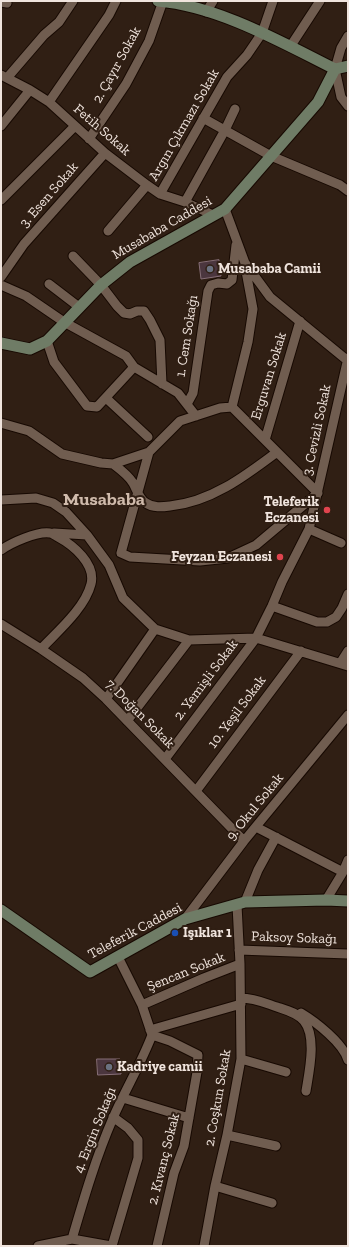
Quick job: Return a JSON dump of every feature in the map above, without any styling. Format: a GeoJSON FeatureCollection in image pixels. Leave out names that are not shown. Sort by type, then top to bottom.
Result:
{"type":"FeatureCollection","features":[{"type":"Feature","properties":{"kind":"main road"},"geometry":{"type":"LineString","coordinates":[[158,1],[180,4],[220,16],[262,33],[335,69],[348,66]]}},
{"type":"Feature","properties":{"kind":"main road","name":"Musababa Caddesi"},"geometry":{"type":"LineString","coordinates":[[1,343],[30,349],[47,341],[101,285],[130,262],[225,209],[318,102],[335,69]]}},
{"type":"Feature","properties":{"kind":"main road","name":"Teleferik Caddesi"},"geometry":{"type":"LineString","coordinates":[[1,910],[90,972],[185,919],[241,903],[326,900],[348,901]]}},
{"type":"Feature","properties":{"kind":"street"},"geometry":{"type":"LineString","coordinates":[[4,77],[44,35],[59,22],[73,1]]}},
{"type":"Feature","properties":{"kind":"street"},"geometry":{"type":"LineString","coordinates":[[49,102],[109,15],[116,1]]}},
{"type":"Feature","properties":{"kind":"street","name":"2. Çayır Sokak"},"geometry":{"type":"LineString","coordinates":[[89,139],[126,84],[149,41],[163,1]]}},
{"type":"Feature","properties":{"kind":"street"},"geometry":{"type":"LineString","coordinates":[[206,12],[213,1]]}},
{"type":"Feature","properties":{"kind":"street","name":"Argın Çıkmazı Sokak"},"geometry":{"type":"LineString","coordinates":[[160,194],[226,77],[247,55],[262,33],[273,1]]}},
{"type":"Feature","properties":{"kind":"street"},"geometry":{"type":"LineString","coordinates":[[290,47],[320,1]]}},
{"type":"Feature","properties":{"kind":"street"},"geometry":{"type":"LineString","coordinates":[[348,36],[340,48],[335,69],[341,97],[348,106]]}},
{"type":"Feature","properties":{"kind":"street","name":"Fetih Sokak"},"geometry":{"type":"LineString","coordinates":[[4,77],[30,90],[49,102],[105,153],[146,186],[160,194],[185,202],[213,215]]}},
{"type":"Feature","properties":{"kind":"street"},"geometry":{"type":"LineString","coordinates":[[1,126],[30,90]]}},
{"type":"Feature","properties":{"kind":"street"},"geometry":{"type":"LineString","coordinates":[[185,202],[235,109]]}},
{"type":"Feature","properties":{"kind":"street"},"geometry":{"type":"LineString","coordinates":[[203,118],[271,156],[340,185],[348,191]]}},
{"type":"Feature","properties":{"kind":"street"},"geometry":{"type":"LineString","coordinates":[[1,200],[75,126]]}},
{"type":"Feature","properties":{"kind":"street","name":"3. Esen Sokak"},"geometry":{"type":"LineString","coordinates":[[1,277],[24,244],[105,153]]}},
{"type":"Feature","properties":{"kind":"street"},"geometry":{"type":"LineString","coordinates":[[108,231],[146,186]]}},
{"type":"Feature","properties":{"kind":"street"},"geometry":{"type":"LineString","coordinates":[[225,209],[245,263],[253,309],[248,342],[232,407]]}},
{"type":"Feature","properties":{"kind":"street","name":"1. Cem Sokağı"},"geometry":{"type":"LineString","coordinates":[[187,404],[193,393],[208,291],[211,285],[218,283],[227,284],[232,280],[237,241]]}},
{"type":"Feature","properties":{"kind":"street"},"geometry":{"type":"LineString","coordinates":[[73,256],[101,285],[124,313],[130,314],[137,310],[144,311],[160,340],[162,384]]}},
{"type":"Feature","properties":{"kind":"street"},"geometry":{"type":"LineString","coordinates":[[245,263],[270,297],[348,359]]}},
{"type":"Feature","properties":{"kind":"street"},"geometry":{"type":"LineString","coordinates":[[49,284],[79,307]]}},
{"type":"Feature","properties":{"kind":"street"},"geometry":{"type":"LineString","coordinates":[[1,285],[26,296],[64,322],[126,356],[134,367],[178,393],[196,416]]}},
{"type":"Feature","properties":{"kind":"street","name":"Erguvan Sokak"},"geometry":{"type":"LineString","coordinates":[[265,440],[300,321]]}},
{"type":"Feature","properties":{"kind":"street"},"geometry":{"type":"LineString","coordinates":[[47,341],[54,362],[87,406],[97,407],[134,367]]}},
{"type":"Feature","properties":{"kind":"street","name":"3. Cevizli Sokak"},"geometry":{"type":"LineString","coordinates":[[256,638],[309,529],[348,359]]}},
{"type":"Feature","properties":{"kind":"street"},"geometry":{"type":"LineString","coordinates":[[106,398],[148,437]]}},
{"type":"Feature","properties":{"kind":"street"},"geometry":{"type":"LineString","coordinates":[[1,423],[29,431],[62,454],[101,464],[113,464],[149,452],[180,421],[220,408],[232,407],[318,493],[256,545],[228,558],[200,561],[130,557],[121,553],[149,452]]}},
{"type":"Feature","properties":{"kind":"street"},"geometry":{"type":"LineString","coordinates":[[113,464],[133,483],[138,494],[146,503],[158,507],[184,505],[219,491],[246,475],[277,452]]}},
{"type":"Feature","properties":{"kind":"street"},"geometry":{"type":"LineString","coordinates":[[1,500],[36,498],[54,503],[66,512],[86,534],[109,565],[123,598],[155,629],[189,640],[256,638],[344,664],[348,651]]}},
{"type":"Feature","properties":{"kind":"street"},"geometry":{"type":"LineString","coordinates":[[309,529],[341,542]]}},
{"type":"Feature","properties":{"kind":"street"},"geometry":{"type":"LineString","coordinates":[[1,550],[32,535],[50,533],[86,534]]}},
{"type":"Feature","properties":{"kind":"street"},"geometry":{"type":"LineString","coordinates":[[42,649],[75,612],[88,594],[92,581],[89,564],[78,551],[63,539],[50,533]]}},
{"type":"Feature","properties":{"kind":"street"},"geometry":{"type":"LineString","coordinates":[[272,606],[317,622],[327,622],[336,617],[348,594]]}},
{"type":"Feature","properties":{"kind":"street","name":"7. Doğan Sokak"},"geometry":{"type":"LineString","coordinates":[[1,624],[42,649],[83,678],[106,699],[244,841]]}},
{"type":"Feature","properties":{"kind":"street"},"geometry":{"type":"LineString","coordinates":[[106,699],[155,629]]}},
{"type":"Feature","properties":{"kind":"street","name":"2. Yemişli Sokak"},"geometry":{"type":"LineString","coordinates":[[165,759],[256,638]]}},
{"type":"Feature","properties":{"kind":"street"},"geometry":{"type":"LineString","coordinates":[[127,721],[189,640]]}},
{"type":"Feature","properties":{"kind":"street","name":"10. Yeşil Sokak"},"geometry":{"type":"LineString","coordinates":[[196,791],[301,651]]}},
{"type":"Feature","properties":{"kind":"street","name":"9. Okul Sokak"},"geometry":{"type":"LineString","coordinates":[[185,919],[244,841],[348,715]]}},
{"type":"Feature","properties":{"kind":"street"},"geometry":{"type":"LineString","coordinates":[[256,827],[343,872]]}},
{"type":"Feature","properties":{"kind":"street"},"geometry":{"type":"LineString","coordinates":[[241,903],[276,837]]}},
{"type":"Feature","properties":{"kind":"street"},"geometry":{"type":"LineString","coordinates":[[326,900],[343,872],[348,860]]}},
{"type":"Feature","properties":{"kind":"street","name":"2. Coşkun Sokak"},"geometry":{"type":"LineString","coordinates":[[204,1246],[241,1060],[239,950],[241,903]]}},
{"type":"Feature","properties":{"kind":"street","name":"Paksoy Sokağı"},"geometry":{"type":"LineString","coordinates":[[239,950],[348,954]]}},
{"type":"Feature","properties":{"kind":"street"},"geometry":{"type":"LineString","coordinates":[[118,957],[142,1005],[151,1033],[252,998],[276,1002],[294,1008],[327,1033],[347,1055]]}},
{"type":"Feature","properties":{"kind":"street","name":"Şencan Sokak"},"geometry":{"type":"LineString","coordinates":[[142,1005],[240,964]]}},
{"type":"Feature","properties":{"kind":"street"},"geometry":{"type":"LineString","coordinates":[[252,998],[293,1013],[304,1020],[310,1030],[311,1059],[306,1091]]}},
{"type":"Feature","properties":{"kind":"street","name":"2. Kıvanç Sokak"},"geometry":{"type":"LineString","coordinates":[[151,1033],[198,1055],[197,1072],[184,1146],[174,1173],[157,1246]]}},
{"type":"Feature","properties":{"kind":"street","name":"4. Ergin Sokağı"},"geometry":{"type":"LineString","coordinates":[[72,1239],[95,1162],[113,1117],[145,1053],[151,1033]]}},
{"type":"Feature","properties":{"kind":"street"},"geometry":{"type":"LineString","coordinates":[[241,1060],[286,1072]]}},
{"type":"Feature","properties":{"kind":"street"},"geometry":{"type":"LineString","coordinates":[[123,1098],[189,1118]]}},
{"type":"Feature","properties":{"kind":"street"},"geometry":{"type":"LineString","coordinates":[[38,1246],[72,1239],[111,1246],[138,1158],[138,1140],[128,1128],[113,1117]]}},
{"type":"Feature","properties":{"kind":"street"},"geometry":{"type":"LineString","coordinates":[[227,1135],[276,1146]]}},
{"type":"Feature","properties":{"kind":"street"},"geometry":{"type":"LineString","coordinates":[[215,1186],[272,1202]]}},
{"type":"Feature","properties":{"kind":"building","name":"Musababa Camii"},"geometry":{"type":"Polygon","coordinates":[[[219,260],[221,276],[201,279],[199,263],[219,260]]]}},
{"type":"Feature","properties":{"kind":"building","name":"Kadriye camii"},"geometry":{"type":"Polygon","coordinates":[[[97,1059],[120,1059],[121,1074],[98,1075],[97,1059]]]}},
{"type":"Feature","properties":{"kind":"place","name":"Musababa Camii"},"geometry":{"type":"Point","coordinates":[210,269]}},
{"type":"Feature","properties":{"kind":"place","name":"Teleferik Eczanesi"},"geometry":{"type":"Point","coordinates":[327,510]}},
{"type":"Feature","properties":{"kind":"place","name":"Feyzan Eczanesi"},"geometry":{"type":"Point","coordinates":[280,557]}},
{"type":"Feature","properties":{"kind":"place","name":"Işıklar 1"},"geometry":{"type":"Point","coordinates":[175,933]}},
{"type":"Feature","properties":{"kind":"place","name":"Kadriye camii"},"geometry":{"type":"Point","coordinates":[109,1067]}},
{"type":"Feature","properties":{"kind":"district","name":"Musababa"},"geometry":{"type":"Point","coordinates":[104,500]}}]}
